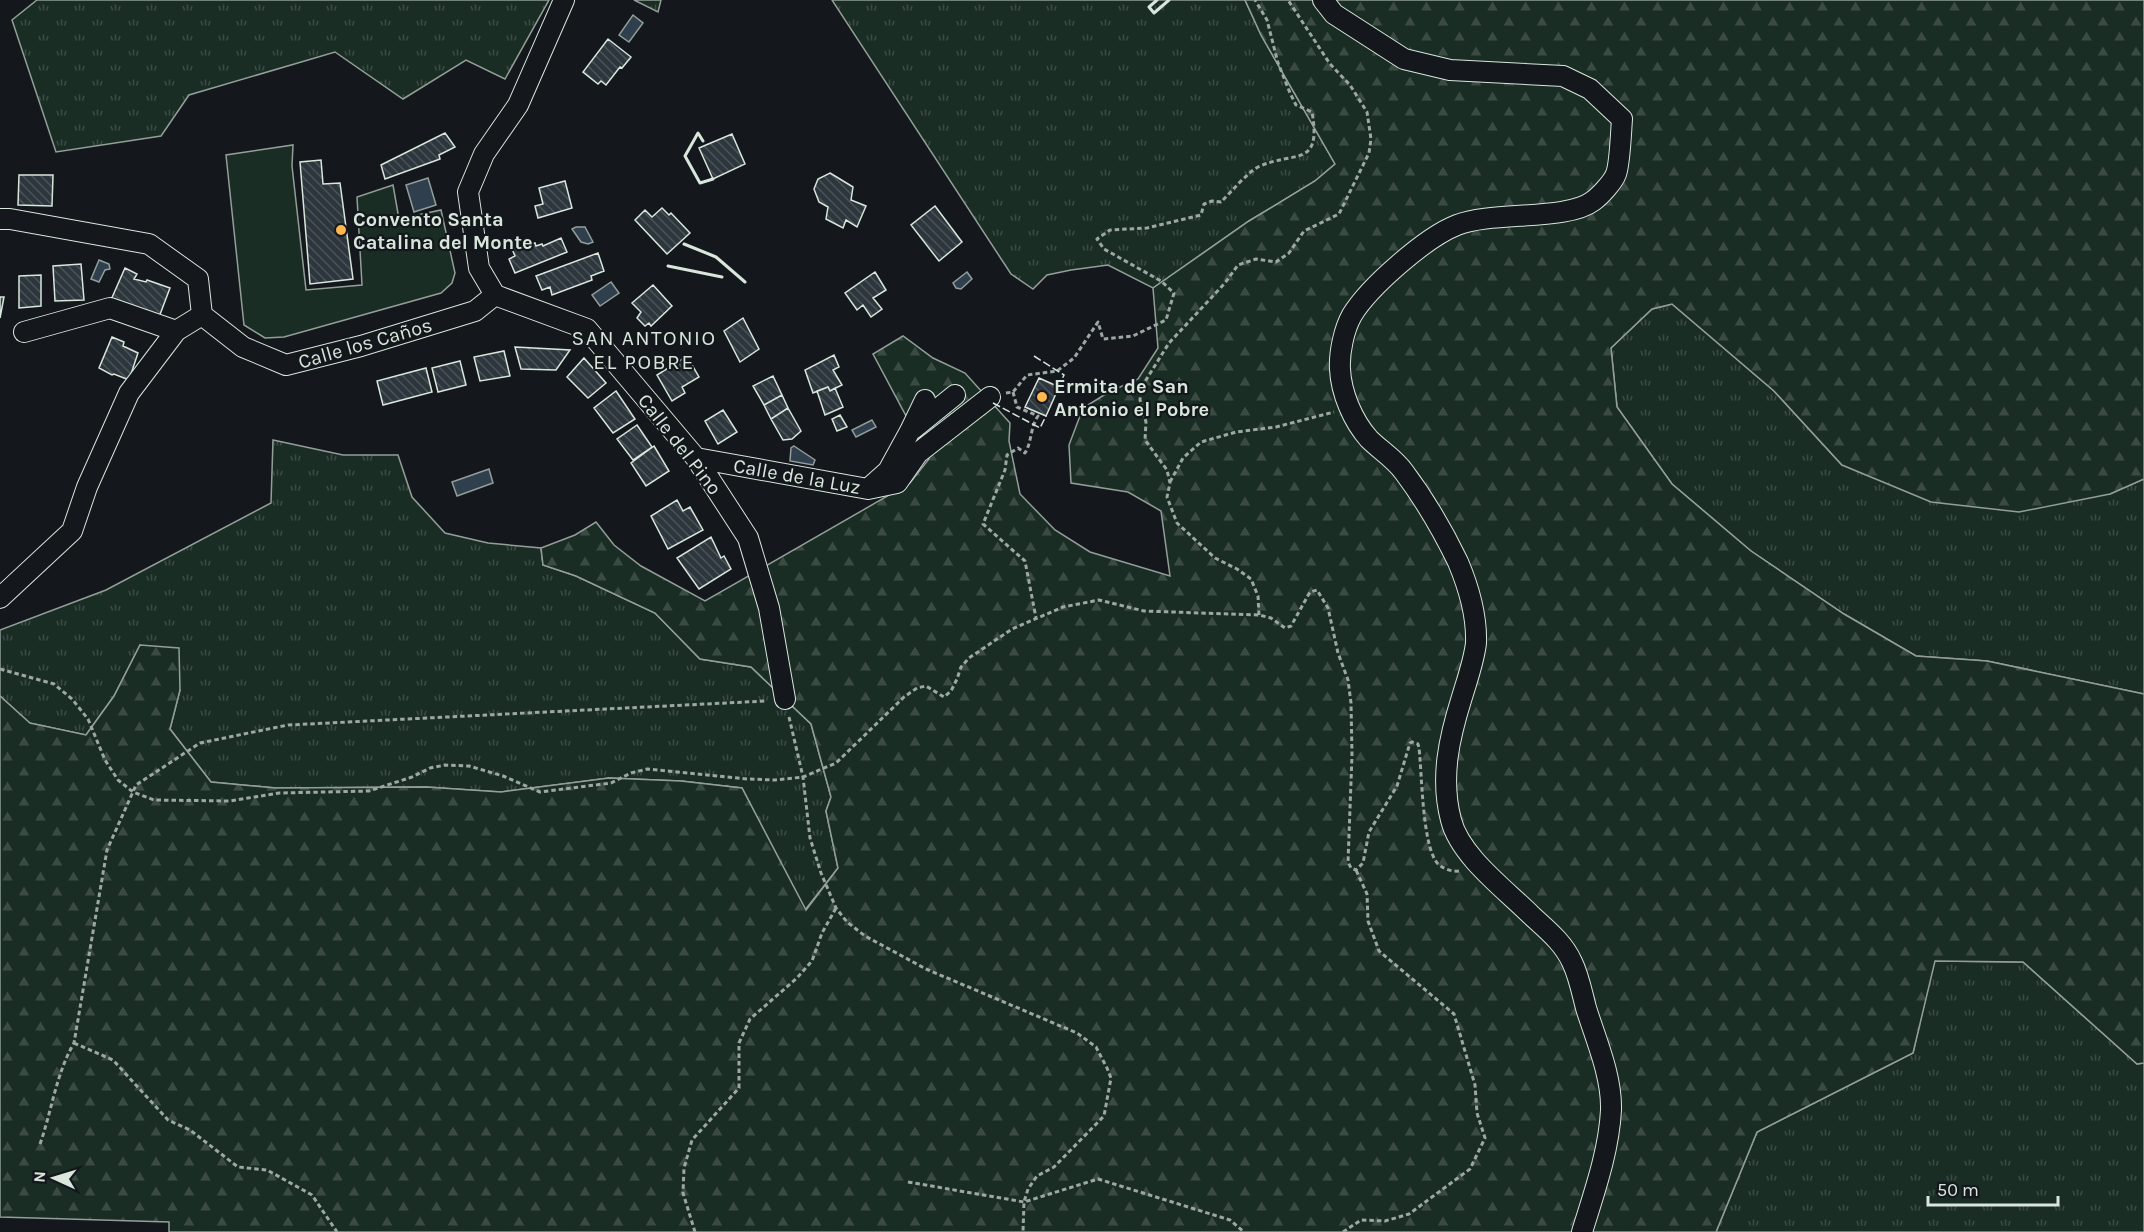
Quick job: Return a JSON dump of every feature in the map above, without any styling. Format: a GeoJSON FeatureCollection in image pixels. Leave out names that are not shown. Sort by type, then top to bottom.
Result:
{"type":"FeatureCollection","features":[{"type":"Feature","properties":{"kind":"street"},"geometry":{"type":"LineString","coordinates":[[495,295],[479,268],[468,192],[484,154],[518,105],[564,0]]}},
{"type":"Feature","properties":{"kind":"street"},"geometry":{"type":"LineString","coordinates":[[1323,0],[1334,14],[1404,59],[1450,70],[1563,76],[1590,89],[1622,119],[1616,175],[1592,202],[1566,211],[1487,219],[1457,225],[1432,240],[1398,266],[1364,298],[1350,318],[1342,345],[1340,368],[1344,392],[1350,407],[1367,436],[1401,468],[1419,492],[1458,563],[1473,600],[1476,644],[1446,760],[1446,791],[1456,836],[1482,867],[1560,943],[1573,963],[1608,1080],[1611,1109],[1605,1147],[1582,1232]]}},
{"type":"Feature","properties":{"kind":"street"},"geometry":{"type":"LineString","coordinates":[[0,219],[149,244],[198,279],[202,315],[176,331],[129,393],[87,487],[72,531],[0,598]]}},
{"type":"Feature","properties":{"kind":"street","name":"Calle los Caños"},"geometry":{"type":"LineString","coordinates":[[202,315],[243,347],[286,365],[361,346],[475,311],[495,295]]}},
{"type":"Feature","properties":{"kind":"street","name":"Calle del Pino"},"geometry":{"type":"LineString","coordinates":[[495,295],[587,329],[696,458],[748,538],[770,608],[785,699]]}},
{"type":"Feature","properties":{"kind":"street"},"geometry":{"type":"LineString","coordinates":[[24,332],[110,308],[176,331]]}},
{"type":"Feature","properties":{"kind":"street"},"geometry":{"type":"LineString","coordinates":[[910,431],[955,395]]}},
{"type":"Feature","properties":{"kind":"street","name":"Calle de la Luz"},"geometry":{"type":"LineString","coordinates":[[696,458],[868,489],[897,483],[918,453],[990,397]]}},
{"type":"Feature","properties":{"kind":"street"},"geometry":{"type":"LineString","coordinates":[[868,489],[888,471],[924,400]]}},
{"type":"Feature","properties":{"kind":"path"},"geometry":{"type":"LineString","coordinates":[[990,397],[1013,392],[1027,375],[1057,371],[1074,358],[1098,322],[1103,339],[1133,336],[1166,320],[1174,293],[1161,281],[1104,249],[1097,239],[1110,230],[1147,228],[1201,216],[1204,204],[1212,201],[1221,202],[1257,168],[1303,156],[1311,149],[1315,131],[1312,112],[1296,105],[1278,63],[1267,20],[1255,0]]}},
{"type":"Feature","properties":{"kind":"path"},"geometry":{"type":"LineString","coordinates":[[1170,483],[1167,470],[1145,440],[1146,422],[1140,400],[1141,388],[1169,344],[1225,284],[1238,265],[1256,259],[1276,262],[1289,253],[1304,231],[1340,214],[1369,153],[1371,140],[1367,112],[1350,85],[1330,64],[1288,0]]}},
{"type":"Feature","properties":{"kind":"path"},"geometry":{"type":"LineString","coordinates":[[1013,392],[1017,406],[1038,416],[1033,424],[1029,446],[1025,453],[1018,448],[1007,455],[1005,470],[983,524],[1025,561],[1036,618]]}},
{"type":"Feature","properties":{"kind":"path"},"geometry":{"type":"LineString","coordinates":[[1259,615],[1258,596],[1251,579],[1215,558],[1177,523],[1167,497],[1170,483],[1183,458],[1201,442],[1236,432],[1276,428],[1350,407]]}},
{"type":"Feature","properties":{"kind":"path"},"geometry":{"type":"LineString","coordinates":[[0,669],[54,684],[72,699],[87,718],[105,760],[118,780],[133,792],[154,800],[230,801],[305,791],[369,791],[412,777],[430,768],[446,765],[469,766],[503,776],[540,792],[611,783],[631,773],[647,770],[775,780],[803,777],[836,764],[904,697],[917,688],[926,686],[944,697],[951,691],[961,667],[969,658],[1012,629],[1063,607],[1099,600],[1144,611],[1259,615],[1271,618],[1285,628],[1291,626],[1310,592],[1317,590],[1328,608],[1338,653],[1348,680],[1351,704],[1352,755],[1348,862],[1351,868],[1356,870],[1367,894],[1368,921],[1379,951],[1454,1014],[1475,1084],[1477,1113],[1485,1138],[1470,1169],[1410,1214],[1385,1221],[1361,1220],[1343,1232]]}},
{"type":"Feature","properties":{"kind":"path"},"geometry":{"type":"LineString","coordinates":[[40,1144],[63,1062],[74,1043],[107,850],[136,785],[200,743],[288,725],[651,709],[785,699],[803,777],[810,838],[836,908],[847,922],[895,954],[926,969],[1077,1033],[1096,1047],[1111,1078],[1104,1116],[1054,1167],[1037,1176],[1029,1189],[1024,1202],[1023,1232]]}},
{"type":"Feature","properties":{"kind":"path"},"geometry":{"type":"LineString","coordinates":[[1356,870],[1363,863],[1370,832],[1397,786],[1412,742],[1418,744],[1419,748],[1427,834],[1433,856],[1444,868],[1454,871],[1482,867]]}},
{"type":"Feature","properties":{"kind":"path"},"geometry":{"type":"LineString","coordinates":[[696,1232],[683,1193],[684,1168],[692,1140],[739,1088],[739,1043],[750,1019],[797,978],[812,961],[822,933],[836,908]]}},
{"type":"Feature","properties":{"kind":"path"},"geometry":{"type":"LineString","coordinates":[[74,1043],[113,1060],[168,1120],[190,1130],[238,1167],[267,1170],[312,1195],[337,1232]]}},
{"type":"Feature","properties":{"kind":"path"},"geometry":{"type":"LineString","coordinates":[[908,1182],[1024,1202],[1098,1179],[1230,1220],[1244,1232]]}},
{"type":"Feature","properties":{"kind":"green space"},"geometry":{"type":"Polygon","coordinates":[[[37,0],[549,0],[505,79],[466,60],[403,99],[335,52],[189,95],[161,136],[56,152],[12,20],[37,0]]]}},
{"type":"Feature","properties":{"kind":"green space"},"geometry":{"type":"Polygon","coordinates":[[[634,0],[661,0],[658,12],[634,0]]]}},
{"type":"Feature","properties":{"kind":"green space"},"geometry":{"type":"Polygon","coordinates":[[[832,0],[1245,0],[1261,35],[1335,164],[1315,181],[1249,221],[1153,288],[1108,265],[1047,275],[1033,289],[1011,274],[832,0]]]}},
{"type":"Feature","properties":{"kind":"green space"},"geometry":{"type":"Polygon","coordinates":[[[1245,0],[2144,0],[2144,479],[2110,494],[2019,512],[1931,502],[1842,465],[1774,391],[1672,304],[1652,309],[1611,348],[1617,407],[1672,484],[1751,551],[1844,614],[1916,656],[1987,661],[2144,694],[2144,1063],[2137,1064],[2023,962],[1935,961],[1913,1053],[1757,1132],[1716,1232],[169,1232],[169,1222],[0,1217],[0,696],[30,723],[86,735],[114,696],[140,645],[179,648],[180,690],[170,729],[211,782],[276,788],[426,787],[501,792],[609,778],[681,781],[742,788],[806,910],[838,868],[826,811],[831,797],[811,724],[751,667],[700,659],[655,613],[576,576],[543,565],[541,548],[575,535],[596,522],[614,545],[641,566],[705,601],[910,483],[929,459],[873,354],[903,336],[933,358],[965,373],[1010,423],[1009,441],[1020,494],[1055,530],[1090,552],[1170,576],[1161,511],[1128,492],[1071,483],[1069,445],[1083,408],[1109,392],[1138,379],[1158,348],[1153,288],[1249,221],[1315,181],[1335,164],[1261,35],[1245,0]]]}},
{"type":"Feature","properties":{"kind":"green space"},"geometry":{"type":"Polygon","coordinates":[[[293,145],[292,166],[306,290],[362,285],[357,197],[393,185],[399,219],[441,210],[455,273],[452,283],[441,293],[284,337],[265,338],[244,325],[226,155],[293,145]]]}},
{"type":"Feature","properties":{"kind":"green space"},"geometry":{"type":"Polygon","coordinates":[[[1672,304],[1774,391],[1842,465],[2110,494],[2144,479],[2144,694],[1987,661],[1916,656],[1844,614],[1751,551],[1672,484],[1617,407],[1611,348],[1652,309],[1672,304]]]}},
{"type":"Feature","properties":{"kind":"green space"},"geometry":{"type":"Polygon","coordinates":[[[273,440],[343,455],[398,455],[412,497],[445,533],[488,543],[541,548],[543,565],[576,576],[655,613],[700,659],[751,667],[811,724],[831,797],[826,811],[838,868],[805,910],[742,788],[681,781],[609,778],[501,792],[426,787],[276,788],[211,782],[170,729],[180,690],[140,645],[114,696],[86,735],[29,723],[0,696],[0,630],[106,590],[271,503],[273,440]]]}},
{"type":"Feature","properties":{"kind":"green space"},"geometry":{"type":"Polygon","coordinates":[[[1934,961],[2023,962],[2137,1064],[2144,1063],[2144,1232],[1716,1232],[1757,1132],[1913,1053],[1934,961]]]}},
{"type":"Feature","properties":{"kind":"water"},"geometry":{"type":"Polygon","coordinates":[[[633,15],[643,23],[629,42],[619,35],[633,15]]]}},
{"type":"Feature","properties":{"kind":"water"},"geometry":{"type":"Polygon","coordinates":[[[428,178],[436,205],[414,212],[406,185],[428,178]]]}},
{"type":"Feature","properties":{"kind":"water"},"geometry":{"type":"Polygon","coordinates":[[[585,227],[593,242],[588,244],[581,242],[572,229],[585,227]]]}},
{"type":"Feature","properties":{"kind":"water"},"geometry":{"type":"Polygon","coordinates":[[[99,260],[109,264],[110,269],[105,270],[99,282],[91,279],[99,260]]]}},
{"type":"Feature","properties":{"kind":"water"},"geometry":{"type":"Polygon","coordinates":[[[967,272],[972,279],[961,289],[956,288],[953,283],[967,272]]]}},
{"type":"Feature","properties":{"kind":"water"},"geometry":{"type":"Polygon","coordinates":[[[611,282],[619,293],[600,306],[592,295],[611,282]]]}},
{"type":"Feature","properties":{"kind":"water"},"geometry":{"type":"Polygon","coordinates":[[[872,420],[876,427],[856,437],[852,430],[872,420]]]}},
{"type":"Feature","properties":{"kind":"water"},"geometry":{"type":"Polygon","coordinates":[[[794,446],[815,460],[813,465],[790,461],[791,448],[794,446]]]}},
{"type":"Feature","properties":{"kind":"water"},"geometry":{"type":"Polygon","coordinates":[[[489,469],[493,483],[457,496],[452,482],[489,469]]]}},
{"type":"Feature","properties":{"kind":"building"},"geometry":{"type":"Polygon","coordinates":[[[608,39],[631,57],[606,85],[601,81],[598,84],[583,72],[608,39]]]}},
{"type":"Feature","properties":{"kind":"building"},"geometry":{"type":"Polygon","coordinates":[[[445,133],[455,147],[439,155],[440,159],[385,179],[381,165],[445,133]]]}},
{"type":"Feature","properties":{"kind":"building"},"geometry":{"type":"Polygon","coordinates":[[[732,134],[745,164],[713,179],[699,148],[732,134]]]}},
{"type":"Feature","properties":{"kind":"building"},"geometry":{"type":"Polygon","coordinates":[[[321,160],[323,184],[340,183],[353,279],[310,284],[300,162],[321,160]]]}},
{"type":"Feature","properties":{"kind":"building"},"geometry":{"type":"Polygon","coordinates":[[[830,173],[853,187],[851,200],[866,206],[857,227],[846,220],[843,228],[826,219],[828,207],[819,202],[814,189],[818,179],[830,173]]]}},
{"type":"Feature","properties":{"kind":"building"},"geometry":{"type":"Polygon","coordinates":[[[19,175],[53,175],[52,206],[18,205],[19,175]]]}},
{"type":"Feature","properties":{"kind":"building"},"geometry":{"type":"Polygon","coordinates":[[[565,181],[572,208],[538,218],[535,206],[543,204],[539,188],[565,181]]]}},
{"type":"Feature","properties":{"kind":"building"},"geometry":{"type":"Polygon","coordinates":[[[935,206],[962,242],[939,261],[911,225],[935,206]]]}},
{"type":"Feature","properties":{"kind":"building"},"geometry":{"type":"Polygon","coordinates":[[[662,208],[669,215],[671,213],[690,233],[667,254],[635,220],[645,210],[652,217],[662,208]]]}},
{"type":"Feature","properties":{"kind":"building"},"geometry":{"type":"Polygon","coordinates":[[[561,238],[567,252],[515,273],[509,259],[515,256],[512,249],[535,243],[536,246],[542,244],[543,246],[561,238]]]}},
{"type":"Feature","properties":{"kind":"building"},"geometry":{"type":"Polygon","coordinates":[[[598,253],[604,271],[591,276],[592,280],[552,295],[550,287],[542,290],[536,276],[598,253]]]}},
{"type":"Feature","properties":{"kind":"building"},"geometry":{"type":"Polygon","coordinates":[[[81,264],[84,300],[55,301],[53,266],[81,264]]]}},
{"type":"Feature","properties":{"kind":"building"},"geometry":{"type":"Polygon","coordinates":[[[125,268],[137,274],[134,279],[146,282],[147,280],[170,288],[159,317],[110,302],[125,268]]]}},
{"type":"Feature","properties":{"kind":"building"},"geometry":{"type":"Polygon","coordinates":[[[875,272],[886,290],[873,298],[882,309],[871,317],[863,305],[857,310],[845,293],[875,272]]]}},
{"type":"Feature","properties":{"kind":"building"},"geometry":{"type":"Polygon","coordinates":[[[41,275],[41,306],[19,308],[19,276],[41,275]]]}},
{"type":"Feature","properties":{"kind":"building"},"geometry":{"type":"Polygon","coordinates":[[[653,285],[672,306],[651,326],[649,323],[645,326],[637,318],[641,312],[632,303],[653,285]]]}},
{"type":"Feature","properties":{"kind":"building"},"geometry":{"type":"Polygon","coordinates":[[[0,297],[4,297],[0,318],[0,297]]]}},
{"type":"Feature","properties":{"kind":"building"},"geometry":{"type":"Polygon","coordinates":[[[743,318],[759,349],[740,362],[724,331],[743,318]]]}},
{"type":"Feature","properties":{"kind":"building"},"geometry":{"type":"Polygon","coordinates":[[[112,337],[124,342],[123,346],[138,353],[129,380],[99,368],[112,337]]]}},
{"type":"Feature","properties":{"kind":"building"},"geometry":{"type":"Polygon","coordinates":[[[515,347],[570,350],[556,370],[521,369],[515,347]]]}},
{"type":"Feature","properties":{"kind":"building"},"geometry":{"type":"Polygon","coordinates":[[[504,351],[510,376],[480,381],[474,357],[504,351]]]}},
{"type":"Feature","properties":{"kind":"building"},"geometry":{"type":"Polygon","coordinates":[[[834,355],[839,367],[833,370],[842,385],[830,391],[828,387],[813,393],[805,370],[834,355]]]}},
{"type":"Feature","properties":{"kind":"building"},"geometry":{"type":"Polygon","coordinates":[[[687,356],[699,377],[682,387],[685,393],[672,401],[657,375],[687,356]]]}},
{"type":"Feature","properties":{"kind":"building"},"geometry":{"type":"Polygon","coordinates":[[[584,358],[606,383],[588,398],[567,377],[584,358]]]}},
{"type":"Feature","properties":{"kind":"building"},"geometry":{"type":"Polygon","coordinates":[[[460,361],[466,385],[438,392],[432,368],[460,361]]]}},
{"type":"Feature","properties":{"kind":"building"},"geometry":{"type":"Polygon","coordinates":[[[426,368],[432,392],[383,405],[377,381],[426,368]]]}},
{"type":"Feature","properties":{"kind":"building"},"geometry":{"type":"Polygon","coordinates":[[[773,376],[782,395],[764,405],[753,386],[773,376]]]}},
{"type":"Feature","properties":{"kind":"building","name":"Ermita de San Antonio el Pobre"},"geometry":{"type":"Polygon","coordinates":[[[1039,378],[1059,387],[1046,416],[1025,407],[1039,378]]]}},
{"type":"Feature","properties":{"kind":"building"},"geometry":{"type":"Polygon","coordinates":[[[828,387],[830,391],[835,388],[843,407],[825,415],[817,391],[828,387]]]}},
{"type":"Feature","properties":{"kind":"building"},"geometry":{"type":"Polygon","coordinates":[[[616,391],[635,419],[613,433],[594,408],[616,391]]]}},
{"type":"Feature","properties":{"kind":"building"},"geometry":{"type":"Polygon","coordinates":[[[782,395],[788,408],[771,419],[764,405],[782,395]]]}},
{"type":"Feature","properties":{"kind":"building"},"geometry":{"type":"Polygon","coordinates":[[[788,408],[801,431],[792,439],[783,440],[771,419],[788,408]]]}},
{"type":"Feature","properties":{"kind":"building"},"geometry":{"type":"Polygon","coordinates":[[[723,410],[737,432],[718,444],[705,421],[723,410]]]}},
{"type":"Feature","properties":{"kind":"building"},"geometry":{"type":"Polygon","coordinates":[[[840,415],[847,427],[837,431],[832,419],[840,415]]]}},
{"type":"Feature","properties":{"kind":"building"},"geometry":{"type":"Polygon","coordinates":[[[637,425],[652,447],[633,460],[617,439],[637,425]]]}},
{"type":"Feature","properties":{"kind":"building"},"geometry":{"type":"Polygon","coordinates":[[[654,446],[669,471],[646,486],[631,463],[654,446]]]}},
{"type":"Feature","properties":{"kind":"building"},"geometry":{"type":"Polygon","coordinates":[[[677,500],[683,511],[690,507],[703,530],[668,549],[651,516],[677,500]]]}},
{"type":"Feature","properties":{"kind":"building"},"geometry":{"type":"Polygon","coordinates":[[[711,537],[721,558],[724,556],[731,569],[699,589],[677,558],[711,537]]]}},
{"type":"Feature","properties":{"kind":"fence"},"geometry":{"type":"LineString","coordinates":[[1034,356],[1064,375],[1059,387]]}},
{"type":"Feature","properties":{"kind":"fence"},"geometry":{"type":"LineString","coordinates":[[993,403],[1040,428],[1046,416]]}},
{"type":"Feature","properties":{"kind":"wall"},"geometry":{"type":"LineString","coordinates":[[1157,0],[1149,7],[1154,13],[1169,0]]}},
{"type":"Feature","properties":{"kind":"wall"},"geometry":{"type":"LineString","coordinates":[[703,141],[698,133],[685,156],[700,183],[713,179]]}},
{"type":"Feature","properties":{"kind":"wall"},"geometry":{"type":"LineString","coordinates":[[684,244],[716,257],[745,282]]}},
{"type":"Feature","properties":{"kind":"wall"},"geometry":{"type":"LineString","coordinates":[[668,266],[722,277]]}},
{"type":"Feature","properties":{"kind":"place","name":"Convento Santa Catalina del Monte"},"geometry":{"type":"Point","coordinates":[341,230]}},
{"type":"Feature","properties":{"kind":"place","name":"Ermita de San Antonio el Pobre"},"geometry":{"type":"Point","coordinates":[1042,397]}},
{"type":"Feature","properties":{"kind":"district","name":"SAN ANTONIO EL POBRE"},"geometry":{"type":"Point","coordinates":[644,350]}}]}
